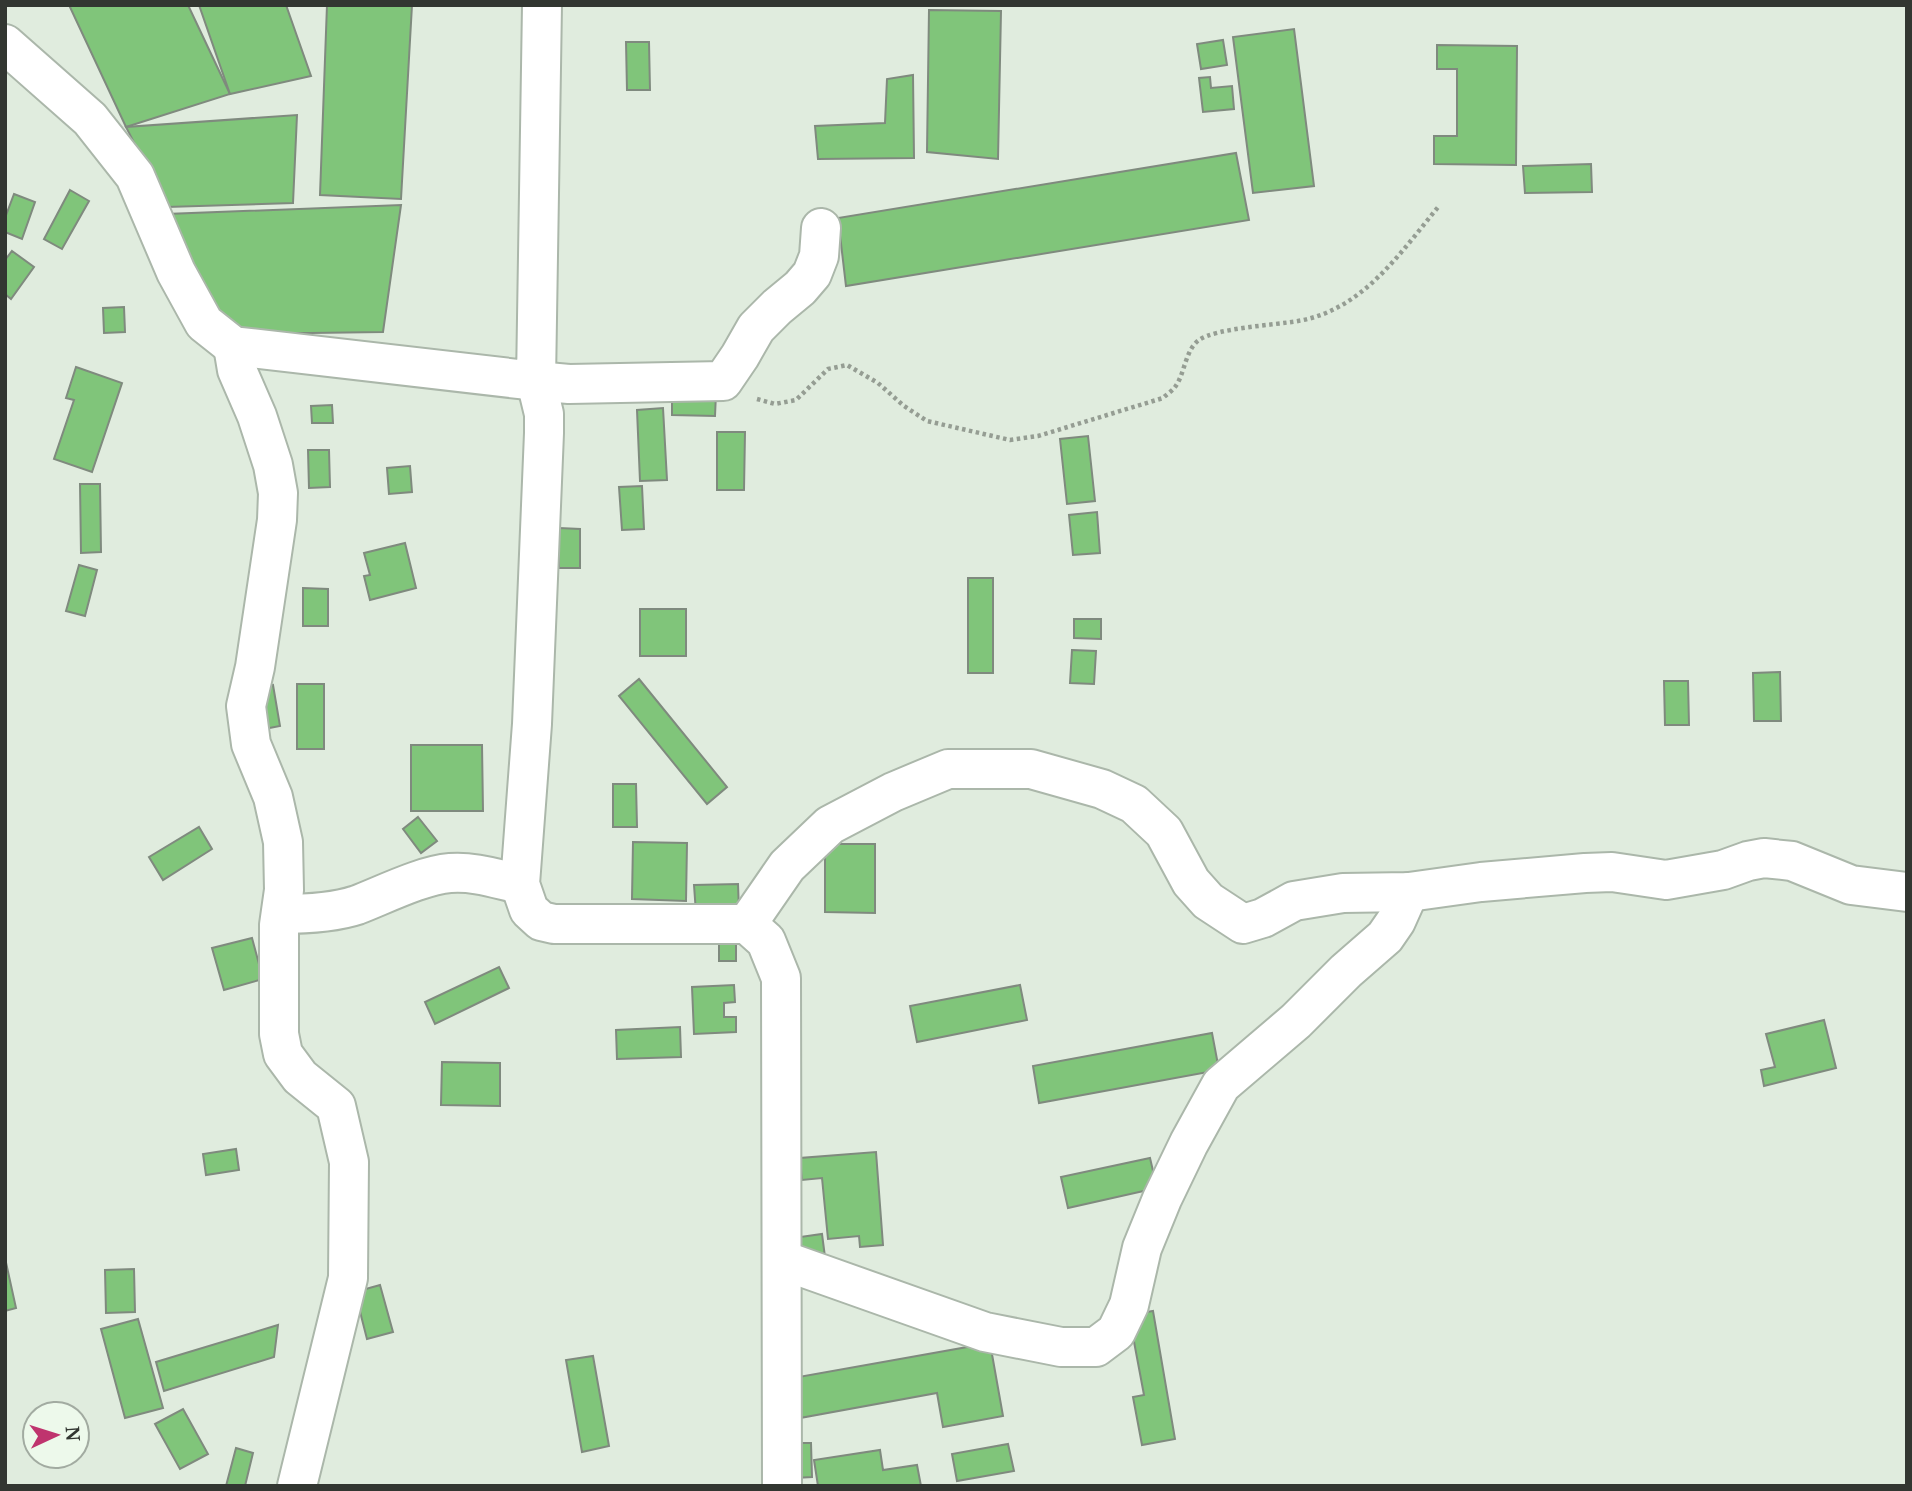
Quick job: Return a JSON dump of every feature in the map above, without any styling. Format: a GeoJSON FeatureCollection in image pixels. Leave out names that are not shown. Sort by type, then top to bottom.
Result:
{"type":"FeatureCollection","features":[{"type":"Feature","properties":{"kind":"street"},"geometry":{"type":"LineString","coordinates":[[542,5],[536,381],[544,414],[544,433],[532,724],[520,884],[529,910],[541,921],[554,924],[747,924],[766,942],[781,978],[782,1486]]}},
{"type":"Feature","properties":{"kind":"street"},"geometry":{"type":"LineString","coordinates":[[5,44],[90,119],[135,176],[176,272],[204,323],[233,346],[569,384],[723,381],[756,328],[812,274],[819,256],[821,229]]}},
{"type":"Feature","properties":{"kind":"street"},"geometry":{"type":"LineString","coordinates":[[233,346],[237,370],[257,416],[273,465],[278,493],[277,520],[256,667],[246,706],[251,744],[273,797],[283,842],[279,1034],[282,1054],[300,1077],[336,1106],[349,1162],[348,1278],[297,1486]]}},
{"type":"Feature","properties":{"kind":"street"},"geometry":{"type":"LineString","coordinates":[[747,924],[788,866],[830,825],[893,792],[948,769],[1031,769],[1102,789],[1134,804],[1164,832],[1191,882],[1208,901],[1243,924],[1264,918],[1294,901],[1343,893],[1409,892],[1585,873],[1612,872],[1666,880],[1723,870],[1765,858],[1792,861],[1851,885],[1907,892]]}},
{"type":"Feature","properties":{"kind":"street"},"geometry":{"type":"LineString","coordinates":[[281,914],[309,914],[353,906],[446,873],[467,873],[520,884]]}},
{"type":"Feature","properties":{"kind":"street"},"geometry":{"type":"LineString","coordinates":[[782,1260],[985,1332],[1061,1347],[1096,1347],[1116,1332],[1129,1305],[1142,1248],[1157,1211],[1220,1085],[1296,1021],[1385,937],[1409,892]]}},
{"type":"Feature","properties":{"kind":"path"},"geometry":{"type":"LineString","coordinates":[[723,381],[759,400],[775,404],[796,400],[828,369],[848,365],[878,383],[904,406],[927,421],[1010,440],[1038,436],[1163,398],[1176,386],[1196,342],[1210,334],[1301,321],[1329,313],[1359,294],[1384,273],[1439,206]]}},
{"type":"Feature","properties":{"kind":"building"},"geometry":{"type":"Polygon","coordinates":[[[69,5],[188,5],[230,94],[126,127],[69,5]]]}},
{"type":"Feature","properties":{"kind":"building"},"geometry":{"type":"Polygon","coordinates":[[[199,5],[286,5],[311,76],[230,94],[199,5]]]}},
{"type":"Feature","properties":{"kind":"building"},"geometry":{"type":"Polygon","coordinates":[[[327,5],[412,5],[401,199],[320,195],[327,5]]]}},
{"type":"Feature","properties":{"kind":"building"},"geometry":{"type":"Polygon","coordinates":[[[929,10],[1001,11],[998,159],[927,152],[929,10]]]}},
{"type":"Feature","properties":{"kind":"building"},"geometry":{"type":"Polygon","coordinates":[[[1294,29],[1314,186],[1253,193],[1233,37],[1294,29]]]}},
{"type":"Feature","properties":{"kind":"building"},"geometry":{"type":"Polygon","coordinates":[[[1223,40],[1227,65],[1201,69],[1197,44],[1223,40]]]}},
{"type":"Feature","properties":{"kind":"building"},"geometry":{"type":"Polygon","coordinates":[[[626,42],[649,42],[650,90],[627,90],[626,42]]]}},
{"type":"Feature","properties":{"kind":"building"},"geometry":{"type":"Polygon","coordinates":[[[1437,45],[1517,46],[1516,165],[1434,164],[1434,136],[1457,136],[1457,69],[1437,69],[1437,45]]]}},
{"type":"Feature","properties":{"kind":"building"},"geometry":{"type":"Polygon","coordinates":[[[913,75],[914,158],[818,159],[815,126],[885,123],[887,79],[913,75]]]}},
{"type":"Feature","properties":{"kind":"building"},"geometry":{"type":"Polygon","coordinates":[[[1210,77],[1211,88],[1232,86],[1234,109],[1203,112],[1199,78],[1210,77]]]}},
{"type":"Feature","properties":{"kind":"building"},"geometry":{"type":"Polygon","coordinates":[[[297,115],[293,203],[167,207],[126,127],[297,115]]]}},
{"type":"Feature","properties":{"kind":"building"},"geometry":{"type":"Polygon","coordinates":[[[1236,153],[1249,220],[846,286],[838,218],[1236,153]]]}},
{"type":"Feature","properties":{"kind":"building"},"geometry":{"type":"Polygon","coordinates":[[[1591,164],[1592,192],[1525,193],[1523,166],[1591,164]]]}},
{"type":"Feature","properties":{"kind":"building"},"geometry":{"type":"Polygon","coordinates":[[[70,190],[89,201],[62,249],[44,239],[70,190]]]}},
{"type":"Feature","properties":{"kind":"building"},"geometry":{"type":"Polygon","coordinates":[[[14,194],[35,202],[22,239],[5,232],[5,218],[14,194]]]}},
{"type":"Feature","properties":{"kind":"building"},"geometry":{"type":"Polygon","coordinates":[[[401,205],[383,332],[228,334],[167,214],[401,205]]]}},
{"type":"Feature","properties":{"kind":"building"},"geometry":{"type":"Polygon","coordinates":[[[12,251],[34,267],[11,299],[5,294],[5,260],[12,251]]]}},
{"type":"Feature","properties":{"kind":"building"},"geometry":{"type":"Polygon","coordinates":[[[124,307],[125,332],[104,333],[103,308],[124,307]]]}},
{"type":"Feature","properties":{"kind":"building"},"geometry":{"type":"Polygon","coordinates":[[[76,367],[122,383],[92,472],[54,459],[74,400],[66,398],[76,367]]]}},
{"type":"Feature","properties":{"kind":"building"},"geometry":{"type":"Polygon","coordinates":[[[672,392],[716,393],[715,416],[672,415],[672,392]]]}},
{"type":"Feature","properties":{"kind":"building"},"geometry":{"type":"Polygon","coordinates":[[[332,405],[333,423],[312,423],[311,406],[332,405]]]}},
{"type":"Feature","properties":{"kind":"building"},"geometry":{"type":"Polygon","coordinates":[[[663,408],[667,480],[640,481],[637,410],[663,408]]]}},
{"type":"Feature","properties":{"kind":"building"},"geometry":{"type":"Polygon","coordinates":[[[717,432],[745,432],[744,490],[717,490],[717,432]]]}},
{"type":"Feature","properties":{"kind":"building"},"geometry":{"type":"Polygon","coordinates":[[[1088,436],[1095,501],[1067,504],[1060,439],[1088,436]]]}},
{"type":"Feature","properties":{"kind":"building"},"geometry":{"type":"Polygon","coordinates":[[[308,450],[329,450],[330,487],[309,488],[308,450]]]}},
{"type":"Feature","properties":{"kind":"building"},"geometry":{"type":"Polygon","coordinates":[[[410,466],[412,492],[389,494],[387,468],[410,466]]]}},
{"type":"Feature","properties":{"kind":"building"},"geometry":{"type":"Polygon","coordinates":[[[80,484],[100,484],[101,552],[81,553],[80,484]]]}},
{"type":"Feature","properties":{"kind":"building"},"geometry":{"type":"Polygon","coordinates":[[[642,486],[644,529],[622,530],[619,487],[642,486]]]}},
{"type":"Feature","properties":{"kind":"building"},"geometry":{"type":"Polygon","coordinates":[[[1097,512],[1100,553],[1073,555],[1069,515],[1097,512]]]}},
{"type":"Feature","properties":{"kind":"building"},"geometry":{"type":"Polygon","coordinates":[[[559,528],[580,529],[580,568],[559,568],[559,528]]]}},
{"type":"Feature","properties":{"kind":"building"},"geometry":{"type":"Polygon","coordinates":[[[405,543],[416,588],[370,600],[364,576],[370,575],[364,553],[405,543]]]}},
{"type":"Feature","properties":{"kind":"building"},"geometry":{"type":"Polygon","coordinates":[[[79,565],[97,570],[85,616],[66,611],[79,565]]]}},
{"type":"Feature","properties":{"kind":"building"},"geometry":{"type":"Polygon","coordinates":[[[968,578],[993,578],[993,673],[968,673],[968,578]]]}},
{"type":"Feature","properties":{"kind":"building"},"geometry":{"type":"Polygon","coordinates":[[[303,588],[328,589],[328,626],[303,626],[303,588]]]}},
{"type":"Feature","properties":{"kind":"building"},"geometry":{"type":"Polygon","coordinates":[[[640,609],[686,609],[686,656],[640,656],[640,609]]]}},
{"type":"Feature","properties":{"kind":"building"},"geometry":{"type":"Polygon","coordinates":[[[1074,619],[1101,619],[1101,639],[1074,638],[1074,619]]]}},
{"type":"Feature","properties":{"kind":"building"},"geometry":{"type":"Polygon","coordinates":[[[1072,650],[1096,651],[1094,684],[1070,683],[1072,650]]]}},
{"type":"Feature","properties":{"kind":"building"},"geometry":{"type":"Polygon","coordinates":[[[1780,672],[1781,721],[1754,721],[1753,673],[1780,672]]]}},
{"type":"Feature","properties":{"kind":"building"},"geometry":{"type":"Polygon","coordinates":[[[639,679],[727,787],[707,804],[619,696],[639,679]]]}},
{"type":"Feature","properties":{"kind":"building"},"geometry":{"type":"Polygon","coordinates":[[[1664,681],[1688,681],[1689,725],[1665,725],[1664,681]]]}},
{"type":"Feature","properties":{"kind":"building"},"geometry":{"type":"Polygon","coordinates":[[[297,684],[324,684],[324,749],[297,749],[297,684]]]}},
{"type":"Feature","properties":{"kind":"building"},"geometry":{"type":"Polygon","coordinates":[[[273,685],[280,726],[259,730],[252,688],[273,685]]]}},
{"type":"Feature","properties":{"kind":"building"},"geometry":{"type":"Polygon","coordinates":[[[411,745],[482,745],[483,811],[411,811],[411,745]]]}},
{"type":"Feature","properties":{"kind":"building"},"geometry":{"type":"Polygon","coordinates":[[[613,784],[636,784],[637,827],[613,827],[613,784]]]}},
{"type":"Feature","properties":{"kind":"building"},"geometry":{"type":"Polygon","coordinates":[[[418,817],[437,841],[421,853],[403,829],[418,817]]]}},
{"type":"Feature","properties":{"kind":"building"},"geometry":{"type":"Polygon","coordinates":[[[199,827],[212,849],[163,880],[149,857],[199,827]]]}},
{"type":"Feature","properties":{"kind":"building"},"geometry":{"type":"Polygon","coordinates":[[[633,842],[687,843],[686,901],[632,899],[633,842]]]}},
{"type":"Feature","properties":{"kind":"building"},"geometry":{"type":"Polygon","coordinates":[[[825,844],[875,844],[875,913],[825,912],[825,844]]]}},
{"type":"Feature","properties":{"kind":"building"},"geometry":{"type":"Polygon","coordinates":[[[738,884],[739,911],[696,913],[694,885],[738,884]]]}},
{"type":"Feature","properties":{"kind":"building"},"geometry":{"type":"Polygon","coordinates":[[[252,938],[263,979],[224,990],[212,948],[252,938]]]}},
{"type":"Feature","properties":{"kind":"building"},"geometry":{"type":"Polygon","coordinates":[[[719,944],[736,944],[736,961],[719,961],[719,944]]]}},
{"type":"Feature","properties":{"kind":"building"},"geometry":{"type":"Polygon","coordinates":[[[499,967],[509,988],[435,1024],[425,1002],[499,967]]]}},
{"type":"Feature","properties":{"kind":"building"},"geometry":{"type":"Polygon","coordinates":[[[734,985],[735,1002],[724,1003],[724,1017],[736,1017],[736,1032],[694,1034],[692,987],[734,985]]]}},
{"type":"Feature","properties":{"kind":"building"},"geometry":{"type":"Polygon","coordinates":[[[1020,985],[1027,1020],[917,1042],[910,1006],[1020,985]]]}},
{"type":"Feature","properties":{"kind":"building"},"geometry":{"type":"Polygon","coordinates":[[[1824,1020],[1836,1068],[1764,1086],[1761,1070],[1775,1067],[1766,1034],[1824,1020]]]}},
{"type":"Feature","properties":{"kind":"building"},"geometry":{"type":"Polygon","coordinates":[[[680,1027],[681,1057],[617,1059],[616,1030],[680,1027]]]}},
{"type":"Feature","properties":{"kind":"building"},"geometry":{"type":"Polygon","coordinates":[[[1212,1033],[1219,1070],[1039,1103],[1033,1066],[1212,1033]]]}},
{"type":"Feature","properties":{"kind":"building"},"geometry":{"type":"Polygon","coordinates":[[[442,1062],[500,1063],[500,1106],[441,1105],[442,1062]]]}},
{"type":"Feature","properties":{"kind":"building"},"geometry":{"type":"Polygon","coordinates":[[[236,1149],[239,1170],[206,1175],[203,1154],[236,1149]]]}},
{"type":"Feature","properties":{"kind":"building"},"geometry":{"type":"Polygon","coordinates":[[[876,1152],[883,1245],[860,1247],[859,1236],[828,1239],[822,1178],[802,1180],[800,1158],[876,1152]]]}},
{"type":"Feature","properties":{"kind":"building"},"geometry":{"type":"Polygon","coordinates":[[[1150,1158],[1157,1188],[1068,1208],[1061,1177],[1150,1158]]]}},
{"type":"Feature","properties":{"kind":"building"},"geometry":{"type":"Polygon","coordinates":[[[822,1234],[825,1257],[796,1261],[793,1238],[822,1234]]]}},
{"type":"Feature","properties":{"kind":"building"},"geometry":{"type":"Polygon","coordinates":[[[5,1258],[16,1308],[5,1311],[5,1258]]]}},
{"type":"Feature","properties":{"kind":"building"},"geometry":{"type":"Polygon","coordinates":[[[134,1269],[135,1312],[106,1313],[105,1270],[134,1269]]]}},
{"type":"Feature","properties":{"kind":"building"},"geometry":{"type":"Polygon","coordinates":[[[380,1285],[393,1332],[367,1339],[355,1292],[380,1285]]]}},
{"type":"Feature","properties":{"kind":"building"},"geometry":{"type":"Polygon","coordinates":[[[1153,1311],[1175,1439],[1142,1445],[1133,1397],[1144,1395],[1129,1315],[1153,1311]]]}},
{"type":"Feature","properties":{"kind":"building"},"geometry":{"type":"Polygon","coordinates":[[[138,1319],[163,1408],[125,1418],[101,1329],[138,1319]]]}},
{"type":"Feature","properties":{"kind":"building"},"geometry":{"type":"Polygon","coordinates":[[[278,1325],[274,1357],[164,1391],[156,1362],[278,1325]]]}},
{"type":"Feature","properties":{"kind":"building"},"geometry":{"type":"Polygon","coordinates":[[[990,1343],[1003,1416],[943,1427],[937,1393],[800,1418],[793,1378],[990,1343]]]}},
{"type":"Feature","properties":{"kind":"building"},"geometry":{"type":"Polygon","coordinates":[[[593,1356],[609,1446],[582,1452],[566,1360],[593,1356]]]}},
{"type":"Feature","properties":{"kind":"building"},"geometry":{"type":"Polygon","coordinates":[[[183,1409],[208,1454],[180,1469],[155,1424],[183,1409]]]}},
{"type":"Feature","properties":{"kind":"building"},"geometry":{"type":"Polygon","coordinates":[[[794,1443],[811,1443],[812,1477],[795,1478],[794,1443]]]}},
{"type":"Feature","properties":{"kind":"building"},"geometry":{"type":"Polygon","coordinates":[[[1008,1444],[1014,1471],[957,1481],[952,1454],[1008,1444]]]}},
{"type":"Feature","properties":{"kind":"building"},"geometry":{"type":"Polygon","coordinates":[[[236,1448],[253,1453],[245,1486],[226,1486],[236,1448]]]}},
{"type":"Feature","properties":{"kind":"building"},"geometry":{"type":"Polygon","coordinates":[[[880,1450],[883,1470],[917,1465],[921,1486],[818,1486],[814,1460],[880,1450]]]}}]}
